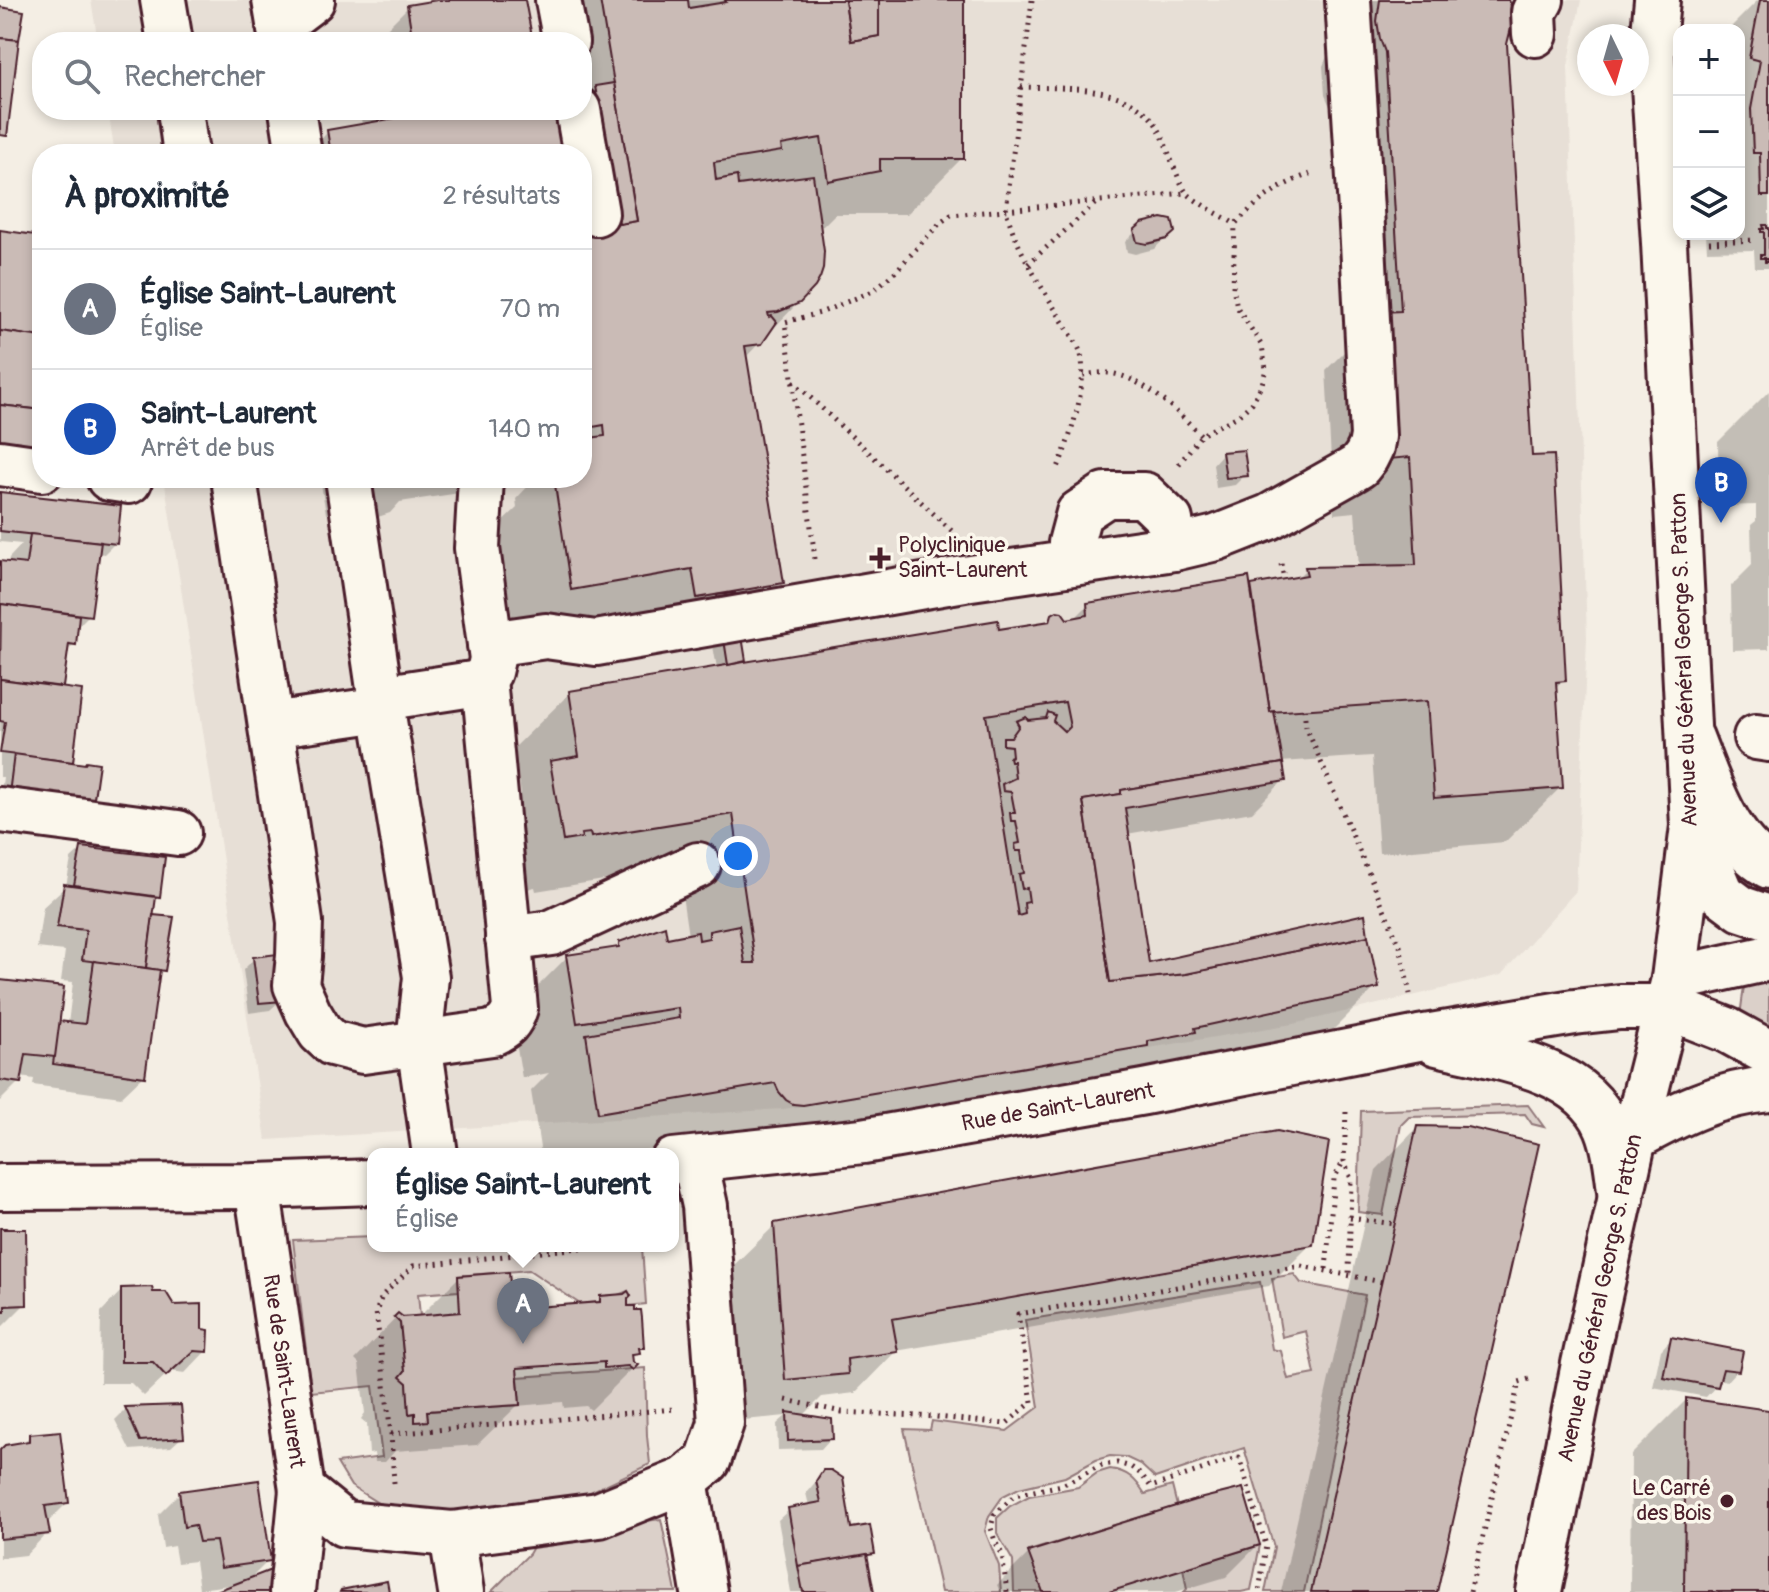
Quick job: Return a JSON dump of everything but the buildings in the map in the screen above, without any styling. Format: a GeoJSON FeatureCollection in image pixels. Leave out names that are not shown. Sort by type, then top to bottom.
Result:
{"type":"FeatureCollection","features":[{"type":"Feature","properties":{"kind":"street"},"geometry":{"type":"LineString","coordinates":[[163,0],[168,32]]}},
{"type":"Feature","properties":{"kind":"street"},"geometry":{"type":"LineString","coordinates":[[558,0],[564,32]]}},
{"type":"Feature","properties":{"kind":"street"},"geometry":{"type":"LineString","coordinates":[[271,725],[479,683],[487,662],[546,636],[596,643],[1073,562],[1172,534],[1225,536],[1269,517],[1359,466],[1371,447],[1373,436],[1348,0]]}},
{"type":"Feature","properties":{"kind":"street","name":"Avenue du Général George S. Patton"},"geometry":{"type":"LineString","coordinates":[[1539,1592],[1584,1364],[1634,1138],[1671,993],[1693,826],[1652,54],[1657,0]]}},
{"type":"Feature","properties":{"kind":"street"},"geometry":{"type":"LineString","coordinates":[[181,120],[185,144]]}},
{"type":"Feature","properties":{"kind":"street"},"geometry":{"type":"LineString","coordinates":[[294,120],[297,144]]}},
{"type":"Feature","properties":{"kind":"street"},"geometry":{"type":"LineString","coordinates":[[580,120],[584,144]]}},
{"type":"Feature","properties":{"kind":"street"},"geometry":{"type":"LineString","coordinates":[[592,190],[596,213]]}},
{"type":"Feature","properties":{"kind":"street"},"geometry":{"type":"LineString","coordinates":[[0,463],[32,468]]}},
{"type":"Feature","properties":{"kind":"street"},"geometry":{"type":"LineString","coordinates":[[235,488],[300,922],[295,980],[301,1000],[320,1032],[332,1043],[363,1051],[492,1033],[507,1024],[515,1008],[477,548],[480,488]]}},
{"type":"Feature","properties":{"kind":"street"},"geometry":{"type":"LineString","coordinates":[[349,488],[426,977],[419,1043],[434,1148]]}},
{"type":"Feature","properties":{"kind":"street"},"geometry":{"type":"LineString","coordinates":[[1073,562],[1071,543],[1079,513],[1106,495],[1144,495],[1172,534]]}},
{"type":"Feature","properties":{"kind":"street"},"geometry":{"type":"LineString","coordinates":[[1688,731],[1717,802],[1745,850],[1769,866]]}},
{"type":"Feature","properties":{"kind":"street"},"geometry":{"type":"LineString","coordinates":[[0,810],[178,833]]}},
{"type":"Feature","properties":{"kind":"street"},"geometry":{"type":"LineString","coordinates":[[1693,826],[1722,894],[1742,909],[1769,918]]}},
{"type":"Feature","properties":{"kind":"street"},"geometry":{"type":"LineString","coordinates":[[508,939],[551,933],[698,865]]}},
{"type":"Feature","properties":{"kind":"street"},"geometry":{"type":"LineString","coordinates":[[1671,993],[1769,958]]}},
{"type":"Feature","properties":{"kind":"street"},"geometry":{"type":"LineString","coordinates":[[1671,993],[1769,1053]]}},
{"type":"Feature","properties":{"kind":"street","name":"Rue de Saint-Laurent"},"geometry":{"type":"LineString","coordinates":[[257,1186],[302,1490],[344,1524],[452,1534],[599,1515],[685,1480],[708,1461],[721,1423],[705,1206],[684,1161],[878,1138],[1159,1089],[1419,1038],[1620,1007],[1671,993]]}},
{"type":"Feature","properties":{"kind":"street","name":"Rue de Saint-Laurent"},"geometry":{"type":"LineString","coordinates":[[1419,1038],[1535,1067],[1581,1092],[1593,1104],[1607,1127],[1617,1166],[1621,1201]]}},
{"type":"Feature","properties":{"kind":"street"},"geometry":{"type":"LineString","coordinates":[[1634,1138],[1677,1114],[1722,1098],[1769,1089]]}},
{"type":"Feature","properties":{"kind":"street"},"geometry":{"type":"LineString","coordinates":[[0,1187],[367,1182]]}},
{"type":"Feature","properties":{"kind":"street"},"geometry":{"type":"LineString","coordinates":[[685,1480],[704,1592]]}},
{"type":"Feature","properties":{"kind":"street"},"geometry":{"type":"LineString","coordinates":[[292,1592],[302,1490]]}},
{"type":"Feature","properties":{"kind":"street"},"geometry":{"type":"LineString","coordinates":[[452,1534],[461,1592]]}},
{"type":"Feature","properties":{"kind":"path"},"geometry":{"type":"LineString","coordinates":[[1032,0],[1006,210],[1011,230],[1028,264],[1080,350],[1083,375],[1071,435],[1055,474]]}},
{"type":"Feature","properties":{"kind":"path"},"geometry":{"type":"LineString","coordinates":[[1021,87],[1088,90],[1128,100],[1148,113],[1159,127],[1185,193],[1235,224]]}},
{"type":"Feature","properties":{"kind":"path"},"geometry":{"type":"LineString","coordinates":[[1172,534],[1179,464],[1201,435],[1238,416],[1252,403],[1266,369],[1262,346],[1241,314],[1233,288],[1235,224],[1260,200],[1285,183],[1358,161]]}},
{"type":"Feature","properties":{"kind":"path"},"geometry":{"type":"LineString","coordinates":[[821,604],[785,322],[820,313],[873,291],[951,215],[1185,193]]}},
{"type":"Feature","properties":{"kind":"path"},"geometry":{"type":"LineString","coordinates":[[1028,264],[1098,201]]}},
{"type":"Feature","properties":{"kind":"path"},"geometry":{"type":"LineString","coordinates":[[1725,241],[1756,240]]}},
{"type":"Feature","properties":{"kind":"path"},"geometry":{"type":"LineString","coordinates":[[1083,375],[1108,373],[1131,379],[1173,407],[1201,435]]}},
{"type":"Feature","properties":{"kind":"path"},"geometry":{"type":"LineString","coordinates":[[792,380],[958,537],[964,579]]}},
{"type":"Feature","properties":{"kind":"path"},"geometry":{"type":"LineString","coordinates":[[1304,709],[1306,727],[1400,946],[1419,1038]]}},
{"type":"Feature","properties":{"kind":"path"},"geometry":{"type":"LineString","coordinates":[[1346,1112],[1344,1161],[1351,1179],[1349,1274]]}},
{"type":"Feature","properties":{"kind":"path"},"geometry":{"type":"LineString","coordinates":[[1326,1270],[1334,1179],[1344,1161]]}},
{"type":"Feature","properties":{"kind":"path"},"geometry":{"type":"LineString","coordinates":[[1350,1218],[1395,1224]]}},
{"type":"Feature","properties":{"kind":"path"},"geometry":{"type":"LineString","coordinates":[[395,1528],[391,1434],[376,1312],[382,1296],[413,1266],[542,1252]]}},
{"type":"Feature","properties":{"kind":"path"},"geometry":{"type":"LineString","coordinates":[[786,1400],[842,1412],[1006,1424],[1032,1402],[1018,1314],[1301,1266],[1382,1282]]}},
{"type":"Feature","properties":{"kind":"path"},"geometry":{"type":"LineString","coordinates":[[1470,1592],[1519,1382],[1584,1364]]}},
{"type":"Feature","properties":{"kind":"path"},"geometry":{"type":"LineString","coordinates":[[391,1434],[719,1405]]}},
{"type":"Feature","properties":{"kind":"path"},"geometry":{"type":"LineString","coordinates":[[1007,1592],[1002,1554],[991,1528],[994,1515],[1015,1495],[1062,1485],[1102,1465],[1117,1463],[1131,1467],[1151,1487],[1239,1457],[1266,1545],[1259,1592]]}},
{"type":"Feature","properties":{"kind":"shaded area","name":"Polyclinique Saint-Laurent"},"geometry":{"type":"Polygon","coordinates":[[[91,0],[1581,0],[1568,66],[1587,638],[1576,891],[1501,975],[1293,1024],[784,1109],[266,1140],[166,488],[592,488],[592,144],[113,144],[110,120],[592,120],[592,32],[96,32],[91,0]]]}},
{"type":"Feature","properties":{"kind":"shaded area"},"geometry":{"type":"Polygon","coordinates":[[[1769,974],[1769,1029],[1740,1016],[1745,979],[1769,974]]]}},
{"type":"Feature","properties":{"kind":"shaded area"},"geometry":{"type":"Polygon","coordinates":[[[1528,1105],[1544,1127],[1532,1124],[1525,1114],[1409,1117],[1401,1125],[1383,1215],[1358,1212],[1361,1111],[1528,1105]]]}},
{"type":"Feature","properties":{"kind":"shaded area"},"geometry":{"type":"Polygon","coordinates":[[[367,1237],[367,1252],[642,1252],[646,1304],[628,1306],[631,1296],[628,1291],[600,1302],[580,1304],[529,1270],[458,1276],[459,1291],[418,1294],[420,1316],[394,1317],[400,1323],[405,1371],[401,1377],[407,1383],[410,1414],[415,1413],[416,1422],[428,1421],[427,1411],[520,1405],[518,1377],[645,1368],[650,1464],[584,1495],[477,1511],[411,1515],[386,1508],[351,1486],[337,1463],[382,1457],[373,1386],[311,1392],[293,1240],[367,1237]]]}},
{"type":"Feature","properties":{"kind":"shaded area"},"geometry":{"type":"Polygon","coordinates":[[[1294,1274],[1301,1283],[1365,1295],[1304,1592],[1265,1592],[1274,1547],[1244,1448],[1155,1478],[1140,1464],[1125,1457],[1110,1456],[1065,1477],[1019,1488],[1003,1496],[989,1516],[985,1531],[999,1566],[1001,1592],[941,1592],[904,1429],[930,1430],[932,1421],[1007,1431],[1039,1407],[1025,1320],[1260,1282],[1272,1349],[1281,1351],[1288,1379],[1315,1374],[1306,1331],[1282,1337],[1272,1278],[1294,1274]]]}},
{"type":"Feature","properties":{"kind":"shaded area"},"geometry":{"type":"Polygon","coordinates":[[[1110,1469],[1131,1477],[1145,1494],[1172,1486],[1177,1506],[1029,1551],[1043,1592],[1014,1592],[1013,1561],[997,1533],[997,1518],[1010,1506],[1029,1496],[1078,1487],[1097,1473],[1110,1469]]]}},
{"type":"Feature","properties":{"kind":"shaded area"},"geometry":{"type":"Polygon","coordinates":[[[661,1519],[676,1592],[491,1592],[529,1554],[540,1535],[661,1519]]]}},
{"type":"Feature","properties":{"kind":"shaded area"},"geometry":{"type":"Polygon","coordinates":[[[1260,1545],[1251,1590],[1184,1592],[1187,1589],[1183,1568],[1260,1545]]]}},
{"type":"Feature","properties":{"kind":"place","name":"Saint-Laurent"},"geometry":{"type":"Point","coordinates":[1721,523]}},
{"type":"Feature","properties":{"kind":"place","name":"Polyclinique Saint-Laurent"},"geometry":{"type":"Point","coordinates":[880,558]}},
{"type":"Feature","properties":{"kind":"place","name":"Église Saint-Laurent"},"geometry":{"type":"Point","coordinates":[523,1344]}},
{"type":"Feature","properties":{"kind":"place","name":"Le Carré des Bois"},"geometry":{"type":"Point","coordinates":[1727,1501]}}]}
